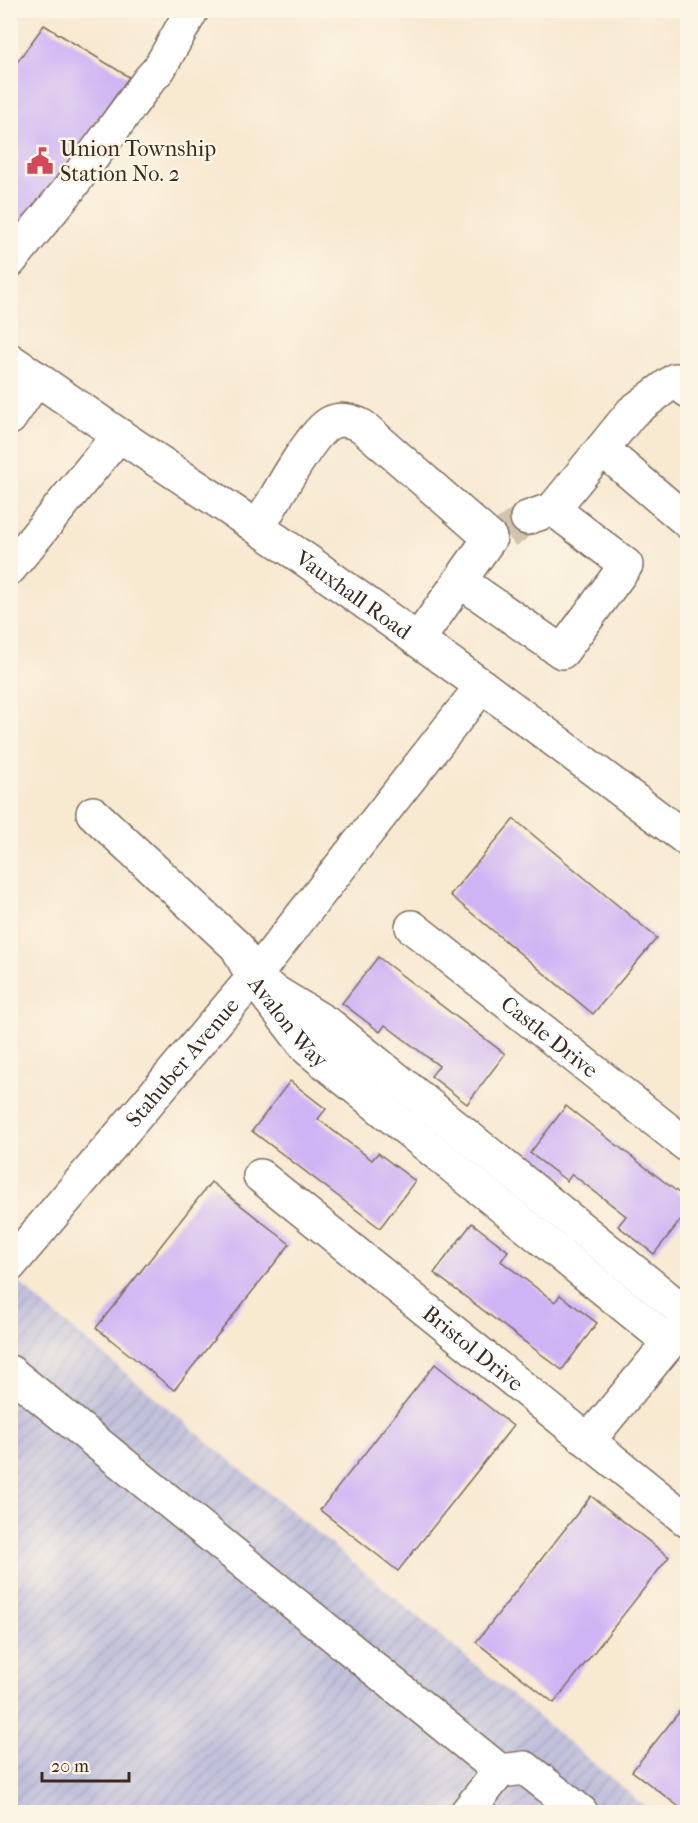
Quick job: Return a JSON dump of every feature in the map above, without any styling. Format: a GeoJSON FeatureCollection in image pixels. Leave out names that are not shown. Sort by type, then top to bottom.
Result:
{"type":"FeatureCollection","features":[{"type":"Feature","properties":{"kind":"street"},"geometry":{"type":"LineString","coordinates":[[10,261],[66,193],[159,69],[192,10]]}},
{"type":"Feature","properties":{"kind":"street","name":"Vauxhall Road"},"geometry":{"type":"LineString","coordinates":[[10,360],[306,560],[482,686],[687,840]]}},
{"type":"Feature","properties":{"kind":"street"},"geometry":{"type":"LineString","coordinates":[[10,418],[37,378]]}},
{"type":"Feature","properties":{"kind":"street"},"geometry":{"type":"LineString","coordinates":[[418,640],[460,581],[602,449],[632,412],[675,380],[687,391]]}},
{"type":"Feature","properties":{"kind":"street"},"geometry":{"type":"LineString","coordinates":[[258,528],[316,434],[328,424],[344,420],[362,426],[519,525],[626,565],[562,652],[460,581]]}},
{"type":"Feature","properties":{"kind":"street"},"geometry":{"type":"LineString","coordinates":[[10,568],[119,435]]}},
{"type":"Feature","properties":{"kind":"street"},"geometry":{"type":"LineString","coordinates":[[602,449],[687,522]]}},
{"type":"Feature","properties":{"kind":"street","name":"Stahuber Avenue"},"geometry":{"type":"LineString","coordinates":[[13,1255],[253,978],[482,686]]}},
{"type":"Feature","properties":{"kind":"street"},"geometry":{"type":"LineString","coordinates":[[93,813],[237,947],[253,978]]}},
{"type":"Feature","properties":{"kind":"street","name":"Castle Drive"},"geometry":{"type":"LineString","coordinates":[[412,927],[687,1146]]}},
{"type":"Feature","properties":{"kind":"street","name":"Avalon Way"},"geometry":{"type":"LineString","coordinates":[[253,978],[331,1026],[687,1315]]}},
{"type":"Feature","properties":{"kind":"street","name":"Avalon Way"},"geometry":{"type":"LineString","coordinates":[[253,978],[308,1049],[678,1331],[598,1429],[583,1437]]}},
{"type":"Feature","properties":{"kind":"street","name":"Bristol Drive"},"geometry":{"type":"LineString","coordinates":[[260,1176],[687,1521]]}},
{"type":"Feature","properties":{"kind":"street"},"geometry":{"type":"LineString","coordinates":[[10,1372],[500,1771]]}},
{"type":"Feature","properties":{"kind":"street"},"geometry":{"type":"LineString","coordinates":[[467,1812],[500,1771],[525,1768],[580,1812]]}},
{"type":"Feature","properties":{"kind":"shaded area"},"geometry":{"type":"Polygon","coordinates":[[[10,1274],[38,1300],[652,1812],[11,1812],[10,1274]]]}},
{"type":"Feature","properties":{"kind":"building","name":"Union Township Station No. 2"},"geometry":{"type":"Polygon","coordinates":[[[44,25],[129,77],[10,245],[10,72],[44,25]]]}},
{"type":"Feature","properties":{"kind":"building"},"geometry":{"type":"Polygon","coordinates":[[[514,819],[657,938],[593,1014],[450,895],[514,819]]]}},
{"type":"Feature","properties":{"kind":"building"},"geometry":{"type":"Polygon","coordinates":[[[378,957],[505,1054],[467,1104],[431,1076],[439,1066],[385,1025],[380,1032],[342,1003],[378,957]]]}},
{"type":"Feature","properties":{"kind":"building"},"geometry":{"type":"Polygon","coordinates":[[[290,1081],[326,1109],[318,1119],[372,1160],[378,1153],[415,1181],[380,1228],[252,1131],[290,1081]]]}},
{"type":"Feature","properties":{"kind":"building"},"geometry":{"type":"Polygon","coordinates":[[[566,1106],[688,1200],[688,1211],[654,1254],[618,1226],[626,1216],[572,1174],[567,1181],[530,1153],[566,1106]]]}},
{"type":"Feature","properties":{"kind":"building"},"geometry":{"type":"Polygon","coordinates":[[[211,1182],[290,1244],[174,1390],[96,1328],[211,1182]]]}},
{"type":"Feature","properties":{"kind":"building"},"geometry":{"type":"Polygon","coordinates":[[[472,1223],[508,1251],[501,1261],[555,1302],[560,1295],[597,1323],[562,1370],[434,1273],[472,1223]]]}},
{"type":"Feature","properties":{"kind":"building"},"geometry":{"type":"Polygon","coordinates":[[[435,1364],[513,1426],[398,1571],[320,1510],[435,1364]]]}},
{"type":"Feature","properties":{"kind":"building"},"geometry":{"type":"Polygon","coordinates":[[[591,1496],[669,1557],[554,1703],[476,1642],[591,1496]]]}},
{"type":"Feature","properties":{"kind":"building"},"geometry":{"type":"Polygon","coordinates":[[[688,1701],[688,1812],[686,1812],[632,1771],[688,1701]]]}},
{"type":"Feature","properties":{"kind":"tunnel"},"geometry":{"type":"LineString","coordinates":[[506,533],[527,518]]}},
{"type":"Feature","properties":{"kind":"place","name":"Union Township Station No. 2"},"geometry":{"type":"Point","coordinates":[40,161]}}]}
